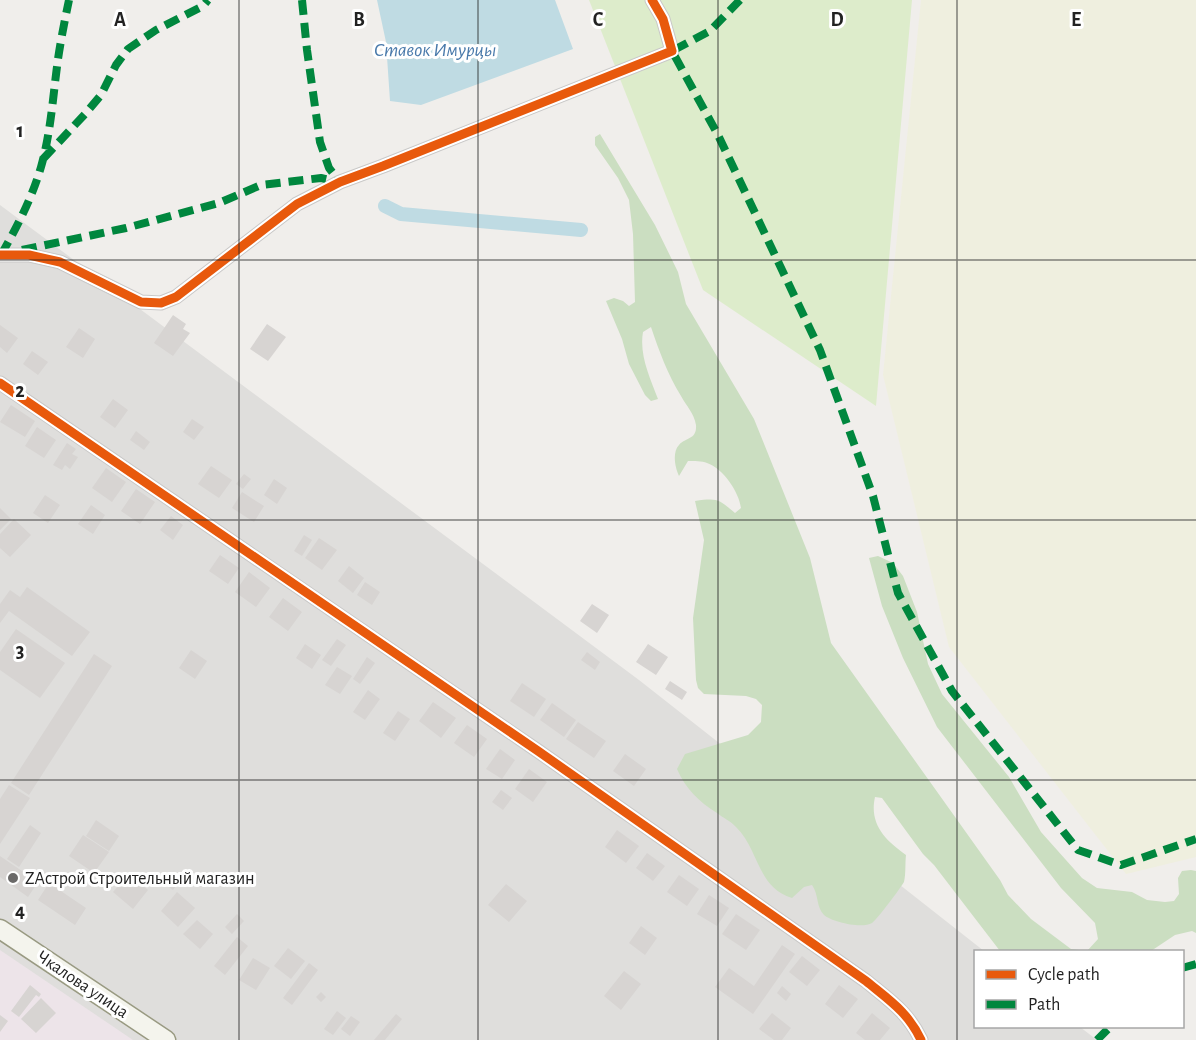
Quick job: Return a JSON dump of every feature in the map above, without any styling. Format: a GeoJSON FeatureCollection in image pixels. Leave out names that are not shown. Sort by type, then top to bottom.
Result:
{"type":"FeatureCollection","features":[{"type":"Feature","properties":{"kind":"main road","name":"Чкалова улица"},"geometry":{"type":"LineString","coordinates":[[0,929],[166,1040]]}},
{"type":"Feature","properties":{"kind":"street"},"geometry":{"type":"LineString","coordinates":[[0,255],[29,255],[60,262],[141,302],[161,303],[176,297],[297,204],[340,182],[672,51],[663,19],[652,0]]}},
{"type":"Feature","properties":{"kind":"street"},"geometry":{"type":"LineString","coordinates":[[0,383],[538,751],[866,981],[904,1013],[915,1026],[921,1040]]}},
{"type":"Feature","properties":{"kind":"shaded area"},"geometry":{"type":"Polygon","coordinates":[[[0,205],[639,680],[983,950],[974,950],[974,1028],[1081,1028],[1097,1040],[0,1040],[0,205]]]}},
{"type":"Feature","properties":{"kind":"shaded area"},"geometry":{"type":"Polygon","coordinates":[[[0,950],[133,1040],[0,1040],[0,950]]]}},
{"type":"Feature","properties":{"kind":"green space"},"geometry":{"type":"Polygon","coordinates":[[[589,0],[912,0],[876,406],[703,290],[589,0]]]}},
{"type":"Feature","properties":{"kind":"green space"},"geometry":{"type":"Polygon","coordinates":[[[921,0],[1196,0],[1196,857],[1126,874],[949,647],[883,375],[921,0]]]}},
{"type":"Feature","properties":{"kind":"green space"},"geometry":{"type":"Polygon","coordinates":[[[600,134],[655,225],[678,272],[686,304],[754,419],[810,558],[831,643],[1000,880],[1008,895],[1031,919],[1071,949],[1079,950],[999,950],[882,798],[875,797],[874,815],[880,831],[906,855],[904,882],[872,923],[855,925],[833,920],[821,912],[812,885],[804,887],[792,898],[780,893],[772,886],[744,836],[732,823],[698,799],[684,783],[677,769],[685,754],[748,735],[761,722],[762,705],[756,699],[746,696],[704,694],[698,688],[696,680],[693,618],[704,540],[695,501],[717,501],[735,513],[741,508],[729,481],[713,466],[703,462],[688,461],[679,476],[675,465],[675,452],[682,442],[693,436],[696,425],[692,413],[668,371],[651,327],[643,332],[642,341],[646,366],[658,399],[651,401],[645,395],[629,364],[622,339],[606,301],[614,298],[629,306],[635,302],[633,234],[629,200],[618,178],[595,145],[595,137],[600,134]]]}},
{"type":"Feature","properties":{"kind":"green space"},"geometry":{"type":"Polygon","coordinates":[[[878,556],[893,563],[903,576],[917,612],[928,664],[942,694],[1009,777],[1041,832],[1082,878],[1097,888],[1132,892],[1147,900],[1165,902],[1174,901],[1179,894],[1178,878],[1182,871],[1196,871],[1196,933],[1192,931],[1175,935],[1152,950],[1088,950],[1098,939],[1095,923],[1061,888],[937,727],[903,658],[882,606],[869,558],[878,556]]]}},
{"type":"Feature","properties":{"kind":"water","name":"Ставок Имурцы"},"geometry":{"type":"Polygon","coordinates":[[[377,0],[555,0],[573,49],[421,105],[390,101],[386,42],[377,0]]]}},
{"type":"Feature","properties":{"kind":"building"},"geometry":{"type":"Polygon","coordinates":[[[173,315],[186,324],[183,329],[190,333],[173,356],[154,343],[173,315]]]}},
{"type":"Feature","properties":{"kind":"building"},"geometry":{"type":"Polygon","coordinates":[[[267,324],[286,337],[268,361],[250,349],[267,324]]]}},
{"type":"Feature","properties":{"kind":"building"},"geometry":{"type":"Polygon","coordinates":[[[0,325],[18,338],[7,353],[0,347],[0,325]]]}},
{"type":"Feature","properties":{"kind":"building"},"geometry":{"type":"Polygon","coordinates":[[[79,328],[95,339],[83,358],[66,347],[79,328]]]}},
{"type":"Feature","properties":{"kind":"building"},"geometry":{"type":"Polygon","coordinates":[[[32,351],[48,362],[38,375],[23,364],[32,351]]]}},
{"type":"Feature","properties":{"kind":"building"},"geometry":{"type":"Polygon","coordinates":[[[113,399],[128,410],[115,428],[100,417],[113,399]]]}},
{"type":"Feature","properties":{"kind":"building"},"geometry":{"type":"Polygon","coordinates":[[[11,405],[35,421],[25,437],[0,422],[11,405]]]}},
{"type":"Feature","properties":{"kind":"building"},"geometry":{"type":"Polygon","coordinates":[[[192,419],[204,427],[194,440],[183,432],[192,419]]]}},
{"type":"Feature","properties":{"kind":"building"},"geometry":{"type":"Polygon","coordinates":[[[37,427],[56,440],[44,458],[25,446],[37,427]]]}},
{"type":"Feature","properties":{"kind":"building"},"geometry":{"type":"Polygon","coordinates":[[[136,431],[150,442],[144,450],[130,440],[136,431]]]}},
{"type":"Feature","properties":{"kind":"building"},"geometry":{"type":"Polygon","coordinates":[[[67,443],[76,449],[72,454],[78,457],[70,469],[65,465],[62,470],[53,465],[67,443]]]}},
{"type":"Feature","properties":{"kind":"building"},"geometry":{"type":"Polygon","coordinates":[[[211,466],[232,480],[219,498],[198,484],[211,466]]]}},
{"type":"Feature","properties":{"kind":"building"},"geometry":{"type":"Polygon","coordinates":[[[106,468],[126,482],[112,502],[92,488],[106,468]]]}},
{"type":"Feature","properties":{"kind":"building"},"geometry":{"type":"Polygon","coordinates":[[[244,474],[251,479],[243,489],[236,484],[244,474]]]}},
{"type":"Feature","properties":{"kind":"building"},"geometry":{"type":"Polygon","coordinates":[[[274,479],[287,488],[277,504],[264,495],[274,479]]]}},
{"type":"Feature","properties":{"kind":"building"},"geometry":{"type":"Polygon","coordinates":[[[136,489],[155,502],[140,524],[121,511],[136,489]]]}},
{"type":"Feature","properties":{"kind":"building"},"geometry":{"type":"Polygon","coordinates":[[[242,492],[264,506],[254,522],[232,508],[242,492]]]}},
{"type":"Feature","properties":{"kind":"building"},"geometry":{"type":"Polygon","coordinates":[[[45,495],[60,505],[48,523],[33,513],[45,495]]]}},
{"type":"Feature","properties":{"kind":"building"},"geometry":{"type":"Polygon","coordinates":[[[91,505],[105,515],[93,534],[78,524],[91,505]]]}},
{"type":"Feature","properties":{"kind":"building"},"geometry":{"type":"Polygon","coordinates":[[[0,508],[11,519],[0,530],[0,508]]]}},
{"type":"Feature","properties":{"kind":"building"},"geometry":{"type":"Polygon","coordinates":[[[171,516],[183,525],[173,540],[160,530],[171,516]]]}},
{"type":"Feature","properties":{"kind":"building"},"geometry":{"type":"Polygon","coordinates":[[[14,519],[31,535],[10,557],[0,548],[0,534],[14,519]]]}},
{"type":"Feature","properties":{"kind":"building"},"geometry":{"type":"Polygon","coordinates":[[[304,535],[312,540],[302,556],[294,551],[304,535]]]}},
{"type":"Feature","properties":{"kind":"building"},"geometry":{"type":"Polygon","coordinates":[[[319,538],[337,550],[322,570],[305,558],[319,538]]]}},
{"type":"Feature","properties":{"kind":"building"},"geometry":{"type":"Polygon","coordinates":[[[220,555],[239,568],[228,584],[209,571],[220,555]]]}},
{"type":"Feature","properties":{"kind":"building"},"geometry":{"type":"Polygon","coordinates":[[[349,566],[364,578],[353,593],[338,581],[349,566]]]}},
{"type":"Feature","properties":{"kind":"building"},"geometry":{"type":"Polygon","coordinates":[[[249,572],[270,588],[256,607],[235,592],[249,572]]]}},
{"type":"Feature","properties":{"kind":"building"},"geometry":{"type":"Polygon","coordinates":[[[365,582],[380,592],[372,605],[357,595],[365,582]]]}},
{"type":"Feature","properties":{"kind":"building"},"geometry":{"type":"Polygon","coordinates":[[[27,587],[90,632],[72,656],[9,611],[0,623],[0,604],[10,590],[20,597],[27,587]]]}},
{"type":"Feature","properties":{"kind":"building"},"geometry":{"type":"Polygon","coordinates":[[[283,598],[302,612],[288,631],[269,617],[283,598]]]}},
{"type":"Feature","properties":{"kind":"building"},"geometry":{"type":"Polygon","coordinates":[[[592,604],[609,615],[597,633],[580,621],[592,604]]]}},
{"type":"Feature","properties":{"kind":"building"},"geometry":{"type":"Polygon","coordinates":[[[16,629],[65,663],[40,698],[0,670],[0,652],[16,629]]]}},
{"type":"Feature","properties":{"kind":"building"},"geometry":{"type":"Polygon","coordinates":[[[337,639],[346,645],[331,666],[322,660],[337,639]]]}},
{"type":"Feature","properties":{"kind":"building"},"geometry":{"type":"Polygon","coordinates":[[[305,644],[321,655],[312,669],[296,658],[305,644]]]}},
{"type":"Feature","properties":{"kind":"building"},"geometry":{"type":"Polygon","coordinates":[[[648,644],[668,657],[656,675],[636,662],[648,644]]]}},
{"type":"Feature","properties":{"kind":"building"},"geometry":{"type":"Polygon","coordinates":[[[191,650],[207,661],[195,679],[179,668],[191,650]]]}},
{"type":"Feature","properties":{"kind":"building"},"geometry":{"type":"Polygon","coordinates":[[[587,652],[600,662],[595,670],[581,660],[587,652]]]}},
{"type":"Feature","properties":{"kind":"building"},"geometry":{"type":"Polygon","coordinates":[[[94,654],[112,666],[29,795],[11,783],[94,654]]]}},
{"type":"Feature","properties":{"kind":"building"},"geometry":{"type":"Polygon","coordinates":[[[367,657],[375,663],[360,684],[353,679],[367,657]]]}},
{"type":"Feature","properties":{"kind":"building"},"geometry":{"type":"Polygon","coordinates":[[[337,667],[352,676],[340,694],[325,685],[337,667]]]}},
{"type":"Feature","properties":{"kind":"building"},"geometry":{"type":"Polygon","coordinates":[[[670,681],[687,692],[682,700],[665,689],[670,681]]]}},
{"type":"Feature","properties":{"kind":"building"},"geometry":{"type":"Polygon","coordinates":[[[522,683],[546,699],[534,717],[510,701],[522,683]]]}},
{"type":"Feature","properties":{"kind":"building"},"geometry":{"type":"Polygon","coordinates":[[[368,690],[380,699],[365,720],[353,712],[368,690]]]}},
{"type":"Feature","properties":{"kind":"building"},"geometry":{"type":"Polygon","coordinates":[[[433,702],[456,718],[441,738],[419,721],[433,702]]]}},
{"type":"Feature","properties":{"kind":"building"},"geometry":{"type":"Polygon","coordinates":[[[552,703],[576,720],[564,737],[540,720],[552,703]]]}},
{"type":"Feature","properties":{"kind":"building"},"geometry":{"type":"Polygon","coordinates":[[[398,711],[410,719],[395,741],[383,733],[398,711]]]}},
{"type":"Feature","properties":{"kind":"building"},"geometry":{"type":"Polygon","coordinates":[[[578,722],[606,741],[594,758],[566,739],[578,722]]]}},
{"type":"Feature","properties":{"kind":"building"},"geometry":{"type":"Polygon","coordinates":[[[467,725],[487,739],[474,757],[454,743],[467,725]]]}},
{"type":"Feature","properties":{"kind":"building"},"geometry":{"type":"Polygon","coordinates":[[[500,749],[515,760],[502,779],[486,769],[500,749]]]}},
{"type":"Feature","properties":{"kind":"building"},"geometry":{"type":"Polygon","coordinates":[[[625,754],[646,769],[634,786],[613,771],[625,754]]]}},
{"type":"Feature","properties":{"kind":"building"},"geometry":{"type":"Polygon","coordinates":[[[529,769],[547,782],[533,802],[515,789],[529,769]]]}},
{"type":"Feature","properties":{"kind":"building"},"geometry":{"type":"Polygon","coordinates":[[[9,785],[30,798],[0,844],[0,799],[9,785]]]}},
{"type":"Feature","properties":{"kind":"building"},"geometry":{"type":"Polygon","coordinates":[[[501,790],[512,798],[503,810],[492,802],[501,790]]]}},
{"type":"Feature","properties":{"kind":"building"},"geometry":{"type":"Polygon","coordinates":[[[96,820],[119,836],[109,851],[86,836],[96,820]]]}},
{"type":"Feature","properties":{"kind":"building"},"geometry":{"type":"Polygon","coordinates":[[[30,825],[41,833],[19,867],[7,859],[30,825]]]}},
{"type":"Feature","properties":{"kind":"building"},"geometry":{"type":"Polygon","coordinates":[[[617,830],[639,846],[626,863],[605,847],[617,830]]]}},
{"type":"Feature","properties":{"kind":"building"},"geometry":{"type":"Polygon","coordinates":[[[83,835],[109,852],[94,873],[69,856],[83,835]]]}},
{"type":"Feature","properties":{"kind":"building"},"geometry":{"type":"Polygon","coordinates":[[[647,853],[665,866],[653,881],[636,868],[647,853]]]}},
{"type":"Feature","properties":{"kind":"building"},"geometry":{"type":"Polygon","coordinates":[[[0,856],[38,882],[28,897],[0,877],[0,856]]]}},
{"type":"Feature","properties":{"kind":"building"},"geometry":{"type":"Polygon","coordinates":[[[172,873],[181,880],[173,890],[164,883],[172,873]]]}},
{"type":"Feature","properties":{"kind":"building"},"geometry":{"type":"Polygon","coordinates":[[[129,874],[148,890],[133,909],[113,892],[129,874]]]}},
{"type":"Feature","properties":{"kind":"building"},"geometry":{"type":"Polygon","coordinates":[[[679,875],[699,889],[687,906],[667,892],[679,875]]]}},
{"type":"Feature","properties":{"kind":"building"},"geometry":{"type":"Polygon","coordinates":[[[49,883],[86,908],[75,925],[38,900],[49,883]]]}},
{"type":"Feature","properties":{"kind":"building"},"geometry":{"type":"Polygon","coordinates":[[[506,884],[527,901],[509,922],[488,905],[506,884]]]}},
{"type":"Feature","properties":{"kind":"building"},"geometry":{"type":"Polygon","coordinates":[[[177,892],[195,908],[178,927],[161,911],[177,892]]]}},
{"type":"Feature","properties":{"kind":"building"},"geometry":{"type":"Polygon","coordinates":[[[709,895],[729,908],[717,926],[697,914],[709,895]]]}},
{"type":"Feature","properties":{"kind":"building"},"geometry":{"type":"Polygon","coordinates":[[[237,914],[244,921],[232,934],[225,927],[237,914]]]}},
{"type":"Feature","properties":{"kind":"building"},"geometry":{"type":"Polygon","coordinates":[[[736,914],[760,930],[746,950],[722,934],[736,914]]]}},
{"type":"Feature","properties":{"kind":"building"},"geometry":{"type":"Polygon","coordinates":[[[197,920],[213,934],[200,949],[183,934],[197,920]]]}},
{"type":"Feature","properties":{"kind":"building"},"geometry":{"type":"Polygon","coordinates":[[[641,926],[657,938],[645,955],[629,943],[641,926]]]}},
{"type":"Feature","properties":{"kind":"building"},"geometry":{"type":"Polygon","coordinates":[[[237,937],[248,946],[225,975],[214,966],[237,937]]]}},
{"type":"Feature","properties":{"kind":"building"},"geometry":{"type":"Polygon","coordinates":[[[782,945],[795,954],[753,1014],[715,987],[729,968],[754,986],[782,945]]]}},
{"type":"Feature","properties":{"kind":"building"},"geometry":{"type":"Polygon","coordinates":[[[288,948],[305,961],[291,979],[274,966],[288,948]]]}},
{"type":"Feature","properties":{"kind":"building"},"geometry":{"type":"Polygon","coordinates":[[[802,956],[820,970],[807,986],[789,972],[802,956]]]}},
{"type":"Feature","properties":{"kind":"building"},"geometry":{"type":"Polygon","coordinates":[[[253,958],[270,968],[256,990],[239,980],[253,958]]]}},
{"type":"Feature","properties":{"kind":"building"},"geometry":{"type":"Polygon","coordinates":[[[309,963],[318,970],[292,1005],[283,998],[309,963]]]}},
{"type":"Feature","properties":{"kind":"building"},"geometry":{"type":"Polygon","coordinates":[[[624,971],[641,984],[621,1010],[604,996],[624,971]]]}},
{"type":"Feature","properties":{"kind":"building"},"geometry":{"type":"Polygon","coordinates":[[[30,985],[41,994],[39,997],[36,995],[19,1017],[11,1011],[30,985]]]}},
{"type":"Feature","properties":{"kind":"building"},"geometry":{"type":"Polygon","coordinates":[[[839,985],[858,999],[843,1018],[825,1004],[839,985]]]}},
{"type":"Feature","properties":{"kind":"building"},"geometry":{"type":"Polygon","coordinates":[[[782,986],[791,994],[786,1001],[777,993],[782,986]]]}},
{"type":"Feature","properties":{"kind":"building"},"geometry":{"type":"Polygon","coordinates":[[[321,992],[326,997],[321,1002],[316,997],[321,992]]]}},
{"type":"Feature","properties":{"kind":"building"},"geometry":{"type":"Polygon","coordinates":[[[41,998],[56,1013],[36,1033],[21,1019],[41,998]]]}},
{"type":"Feature","properties":{"kind":"building"},"geometry":{"type":"Polygon","coordinates":[[[337,1011],[346,1018],[333,1035],[324,1029],[337,1011]]]}},
{"type":"Feature","properties":{"kind":"building"},"geometry":{"type":"Polygon","coordinates":[[[772,1013],[791,1028],[782,1040],[774,1040],[759,1029],[772,1013]]]}},
{"type":"Feature","properties":{"kind":"building"},"geometry":{"type":"Polygon","coordinates":[[[872,1013],[890,1028],[880,1040],[865,1040],[856,1033],[872,1013]]]}},
{"type":"Feature","properties":{"kind":"building"},"geometry":{"type":"Polygon","coordinates":[[[396,1014],[402,1019],[385,1040],[374,1040],[396,1014]]]}},
{"type":"Feature","properties":{"kind":"building"},"geometry":{"type":"Polygon","coordinates":[[[0,1015],[8,1021],[0,1032],[0,1015]]]}},
{"type":"Feature","properties":{"kind":"building"},"geometry":{"type":"Polygon","coordinates":[[[351,1016],[360,1022],[350,1036],[341,1029],[351,1016]]]}},
{"type":"Feature","properties":{"kind":"waterway"},"geometry":{"type":"LineString","coordinates":[[385,206],[401,214],[581,230]]}},
{"type":"Feature","properties":{"kind":"marked path"},"geometry":{"type":"LineString","coordinates":[[1,255],[24,212],[41,167],[69,0]]}},
{"type":"Feature","properties":{"kind":"marked path"},"geometry":{"type":"LineString","coordinates":[[43,159],[101,95],[116,65],[128,49],[156,30],[203,6],[208,0]]}},
{"type":"Feature","properties":{"kind":"marked path"},"geometry":{"type":"LineString","coordinates":[[302,0],[320,142],[329,168],[340,182]]}},
{"type":"Feature","properties":{"kind":"marked path"},"geometry":{"type":"LineString","coordinates":[[740,0],[710,31],[672,51],[718,135],[820,350],[873,496],[898,593],[952,691],[1078,850],[1121,865],[1196,839]]}},
{"type":"Feature","properties":{"kind":"marked path"},"geometry":{"type":"LineString","coordinates":[[22,250],[126,228],[219,203],[261,185],[321,178],[339,182]]}},
{"type":"Feature","properties":{"kind":"marked path"},"geometry":{"type":"LineString","coordinates":[[1184,967],[1196,964]]}},
{"type":"Feature","properties":{"kind":"marked path"},"geometry":{"type":"LineString","coordinates":[[1097,1040],[1109,1028]]}},
{"type":"Feature","properties":{"kind":"cycle path"},"geometry":{"type":"LineString","coordinates":[[0,255],[29,255],[60,262],[141,302],[161,303],[176,297],[297,204],[340,182],[672,51],[663,19],[652,0]]}},
{"type":"Feature","properties":{"kind":"cycle path"},"geometry":{"type":"LineString","coordinates":[[0,383],[538,751],[866,981],[904,1014],[921,1040]]}},
{"type":"Feature","properties":{"kind":"place","name":"ZAстрой Строительный магазин"},"geometry":{"type":"Point","coordinates":[13,878]}}]}
